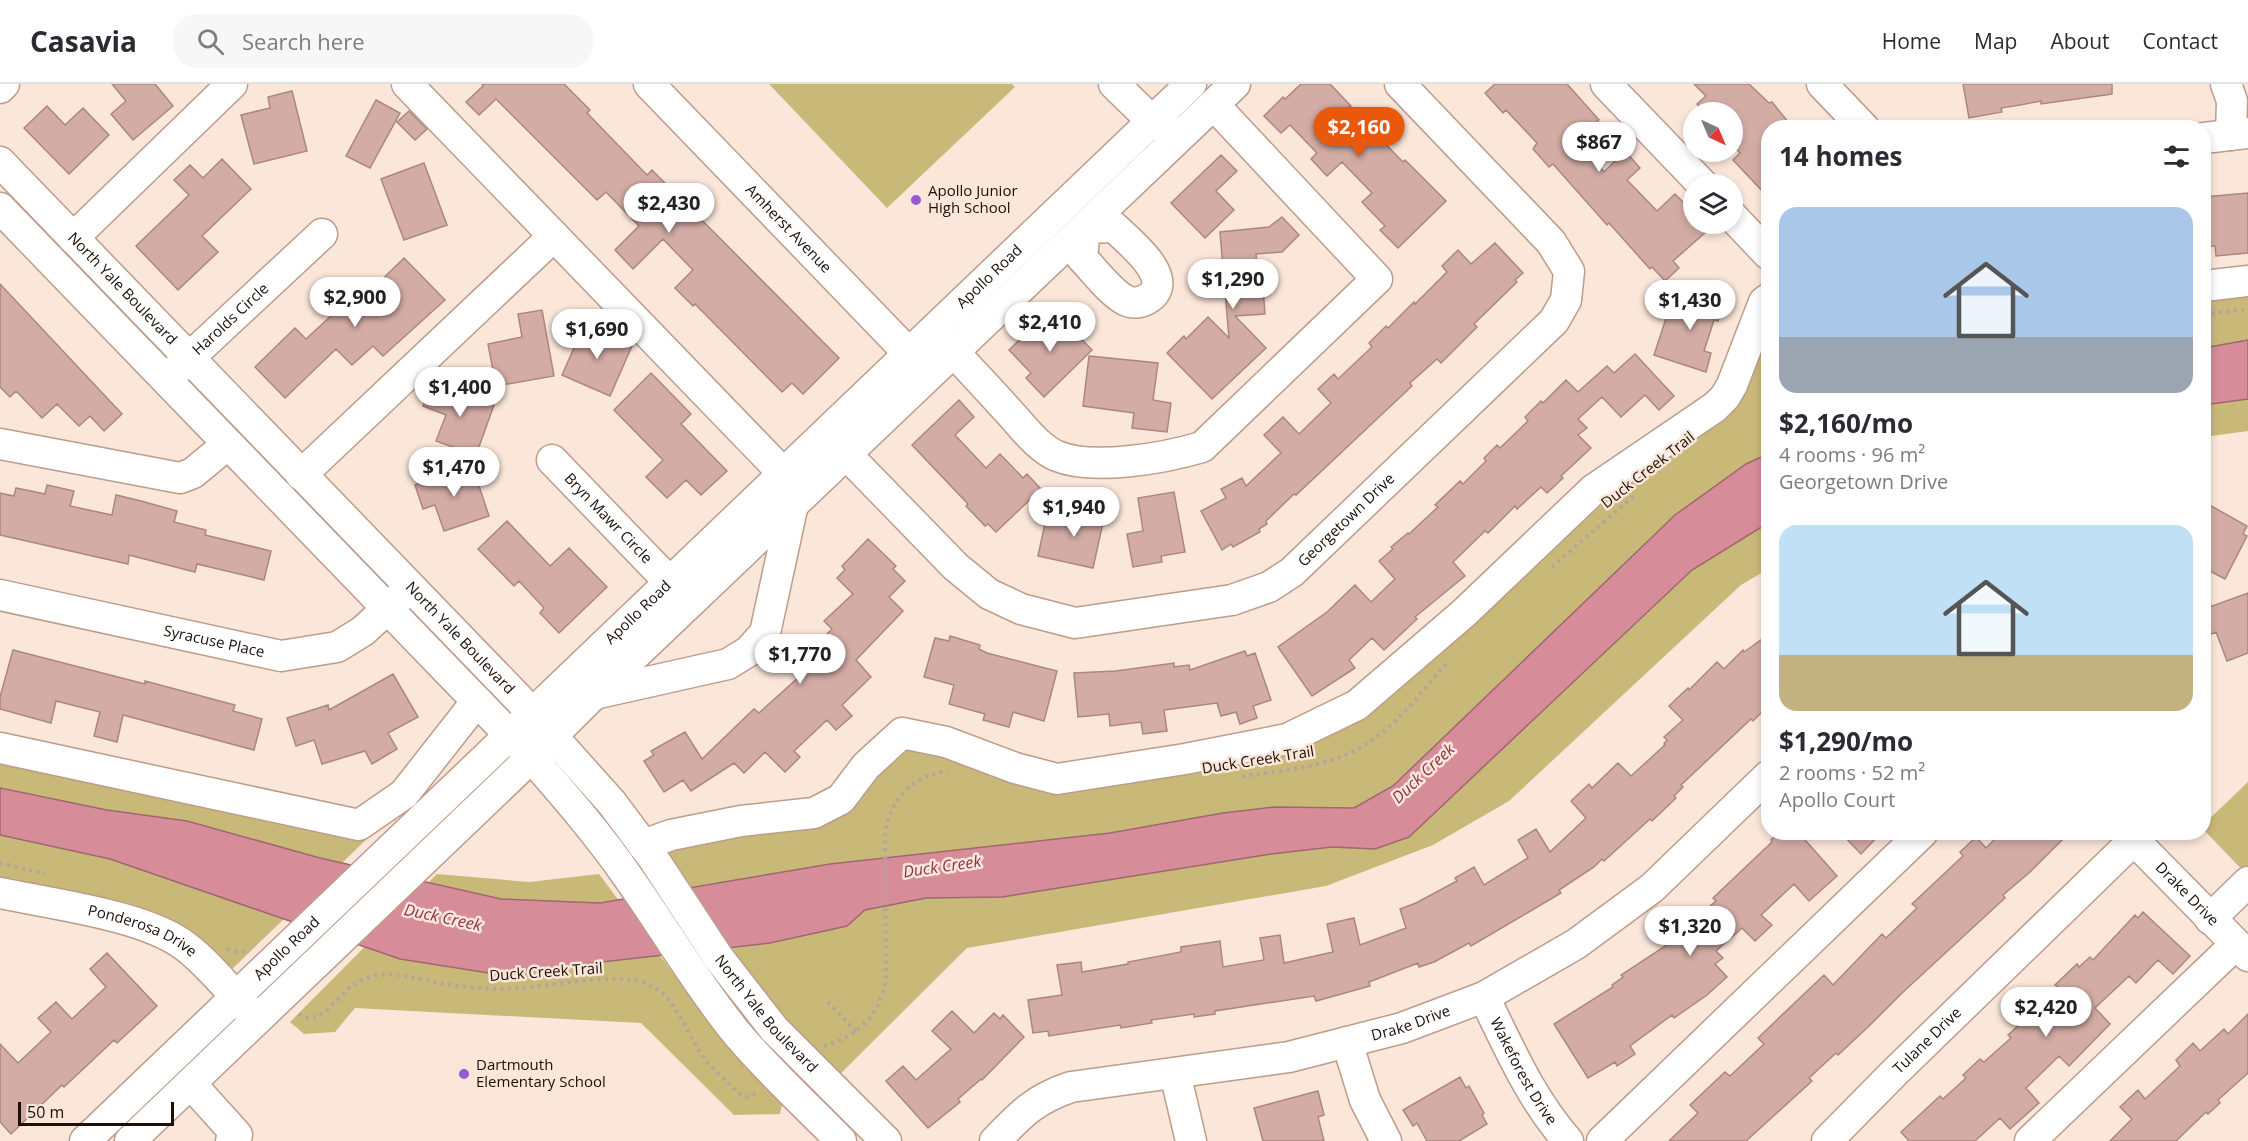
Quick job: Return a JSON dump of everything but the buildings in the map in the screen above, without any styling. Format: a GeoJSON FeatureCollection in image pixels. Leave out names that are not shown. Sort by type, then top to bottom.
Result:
{"type":"FeatureCollection","features":[{"type":"Feature","properties":{"kind":"street"},"geometry":{"type":"LineString","coordinates":[[0,88],[4,84]]}},
{"type":"Feature","properties":{"kind":"street"},"geometry":{"type":"LineString","coordinates":[[73,238],[232,84]]}},
{"type":"Feature","properties":{"kind":"street"},"geometry":{"type":"LineString","coordinates":[[407,84],[783,473]]}},
{"type":"Feature","properties":{"kind":"street","name":"Amherst Avenue"},"geometry":{"type":"LineString","coordinates":[[649,84],[929,375]]}},
{"type":"Feature","properties":{"kind":"street"},"geometry":{"type":"LineString","coordinates":[[1114,84],[1152,121],[1166,129],[1192,125]]}},
{"type":"Feature","properties":{"kind":"street","name":"Apollo Road"},"geometry":{"type":"LineString","coordinates":[[85,1141],[1191,84]]}},
{"type":"Feature","properties":{"kind":"street","name":"Apollo Road"},"geometry":{"type":"LineString","coordinates":[[130,1141],[258,1021],[594,694],[1236,84]]}},
{"type":"Feature","properties":{"kind":"street","name":"Georgetown Drive"},"geometry":{"type":"LineString","coordinates":[[846,454],[956,567],[989,594],[1021,609],[1075,623],[1232,600],[1269,587],[1292,572],[1554,321],[1566,300],[1569,272],[1551,242],[1400,84]]}},
{"type":"Feature","properties":{"kind":"street"},"geometry":{"type":"LineString","coordinates":[[1606,84],[1692,174]]}},
{"type":"Feature","properties":{"kind":"street"},"geometry":{"type":"LineString","coordinates":[[1822,84],[1856,120]]}},
{"type":"Feature","properties":{"kind":"street"},"geometry":{"type":"LineString","coordinates":[[2226,84],[2232,101],[2227,135]]}},
{"type":"Feature","properties":{"kind":"street"},"geometry":{"type":"LineString","coordinates":[[954,351],[1034,439],[1055,455],[1078,463],[1128,461],[1175,455],[1202,447],[1377,279],[1214,105]]}},
{"type":"Feature","properties":{"kind":"street","name":"North Yale Boulevard"},"geometry":{"type":"LineString","coordinates":[[0,162],[552,736],[612,803],[648,851],[718,957],[774,1029],[886,1141]]}},
{"type":"Feature","properties":{"kind":"street"},"geometry":{"type":"LineString","coordinates":[[1062,206],[1085,228]]}},
{"type":"Feature","properties":{"kind":"street"},"geometry":{"type":"LineString","coordinates":[[0,208],[531,757],[628,876],[692,975],[736,1031],[774,1075],[841,1141]]}},
{"type":"Feature","properties":{"kind":"street"},"geometry":{"type":"LineString","coordinates":[[1743,228],[1761,247]]}},
{"type":"Feature","properties":{"kind":"street","name":"Harolds Circle"},"geometry":{"type":"LineString","coordinates":[[166,380],[322,234]]}},
{"type":"Feature","properties":{"kind":"street"},"geometry":{"type":"LineString","coordinates":[[302,475],[554,236]]}},
{"type":"Feature","properties":{"kind":"street"},"geometry":{"type":"LineString","coordinates":[[2211,285],[2248,280]]}},
{"type":"Feature","properties":{"kind":"street"},"geometry":{"type":"LineString","coordinates":[[648,851],[671,835],[741,820],[814,813],[842,800],[866,766],[902,733],[946,742],[1015,768],[1057,779],[1185,759],[1287,739],[1357,705],[1464,613],[1593,490],[1682,431],[1725,397],[1732,385],[1761,310]]}},
{"type":"Feature","properties":{"kind":"street"},"geometry":{"type":"LineString","coordinates":[[0,444],[180,478],[192,472],[228,444]]}},
{"type":"Feature","properties":{"kind":"street","name":"Bryn Mawr Circle"},"geometry":{"type":"LineString","coordinates":[[552,460],[690,603]]}},
{"type":"Feature","properties":{"kind":"street"},"geometry":{"type":"LineString","coordinates":[[594,694],[728,664],[749,651],[765,633],[793,504]]}},
{"type":"Feature","properties":{"kind":"street","name":"Syracuse Place"},"geometry":{"type":"LineString","coordinates":[[0,595],[281,656],[337,646],[363,631],[410,587]]}},
{"type":"Feature","properties":{"kind":"street"},"geometry":{"type":"LineString","coordinates":[[0,748],[359,825],[404,794],[477,701]]}},
{"type":"Feature","properties":{"kind":"street","name":"Drake Drive"},"geometry":{"type":"LineString","coordinates":[[995,1141],[1021,1113],[1047,1095],[1071,1087],[1289,1057],[1402,1028],[1484,997],[1576,944],[1652,888],[1761,783]]}},
{"type":"Feature","properties":{"kind":"street"},"geometry":{"type":"LineString","coordinates":[[1602,1141],[1915,840]]}},
{"type":"Feature","properties":{"kind":"street","name":"Tulane Drive"},"geometry":{"type":"LineString","coordinates":[[1827,1141],[2127,840]]}},
{"type":"Feature","properties":{"kind":"street","name":"Drake Drive"},"geometry":{"type":"LineString","coordinates":[[2133,840],[2242,950]]}},
{"type":"Feature","properties":{"kind":"street"},"geometry":{"type":"LineString","coordinates":[[2210,919],[2248,882]]}},
{"type":"Feature","properties":{"kind":"street","name":"Ponderosa Drive"},"geometry":{"type":"LineString","coordinates":[[0,893],[123,919],[183,944],[208,965],[258,1021]]}},
{"type":"Feature","properties":{"kind":"street"},"geometry":{"type":"LineString","coordinates":[[2030,1141],[2242,950]]}},
{"type":"Feature","properties":{"kind":"street","name":"Wakeforest Drive"},"geometry":{"type":"LineString","coordinates":[[1484,997],[1525,1080],[1546,1116],[1568,1141]]}},
{"type":"Feature","properties":{"kind":"street"},"geometry":{"type":"LineString","coordinates":[[1347,1042],[1365,1100],[1386,1141]]}},
{"type":"Feature","properties":{"kind":"street"},"geometry":{"type":"LineString","coordinates":[[1175,1073],[1191,1141]]}},
{"type":"Feature","properties":{"kind":"street"},"geometry":{"type":"LineString","coordinates":[[191,1084],[237,1135],[231,1141]]}},
{"type":"Feature","properties":{"kind":"path"},"geometry":{"type":"LineString","coordinates":[[2211,313],[2248,309]]}},
{"type":"Feature","properties":{"kind":"path","name":"Duck Creek Trail"},"geometry":{"type":"LineString","coordinates":[[1551,568],[1635,494]]}},
{"type":"Feature","properties":{"kind":"path","name":"Duck Creek Trail"},"geometry":{"type":"LineString","coordinates":[[1233,777],[1303,768],[1360,747],[1391,725],[1453,657]]}},
{"type":"Feature","properties":{"kind":"path"},"geometry":{"type":"LineString","coordinates":[[820,1047],[841,1041],[856,1031],[868,1020],[883,996],[886,980],[885,831],[895,802],[906,789],[918,781],[930,775],[955,770]]}},
{"type":"Feature","properties":{"kind":"path","name":"Duck Creek Trail"},"geometry":{"type":"LineString","coordinates":[[296,1011],[302,1016],[313,1018],[323,1013],[351,987],[373,975],[398,974],[459,986],[492,989],[544,987],[593,980],[627,979],[642,982],[669,999],[678,1010],[700,1053],[738,1093],[748,1097],[763,1087]]}},
{"type":"Feature","properties":{"kind":"path"},"geometry":{"type":"LineString","coordinates":[[828,1002],[856,1031]]}},
{"type":"Feature","properties":{"kind":"shaded area"},"geometry":{"type":"Polygon","coordinates":[[[769,84],[1012,84],[1015,87],[887,208],[769,84]]]}},
{"type":"Feature","properties":{"kind":"shaded area"},"geometry":{"type":"Polygon","coordinates":[[[2248,290],[2248,431],[2211,436],[2211,293],[2248,290]]]}},
{"type":"Feature","properties":{"kind":"shaded area"},"geometry":{"type":"Polygon","coordinates":[[[1761,291],[1761,573],[1741,585],[1509,801],[1433,845],[1326,886],[967,948],[838,1076],[763,994],[665,847],[839,815],[901,720],[1054,776],[1294,730],[1364,694],[1715,396],[1761,291]]]}},
{"type":"Feature","properties":{"kind":"shaded area"},"geometry":{"type":"Polygon","coordinates":[[[0,755],[370,836],[231,970],[0,883],[0,755]]]}},
{"type":"Feature","properties":{"kind":"shaded area"},"geometry":{"type":"Polygon","coordinates":[[[2248,782],[2248,876],[2211,837],[2211,817],[2248,782]]]}},
{"type":"Feature","properties":{"kind":"shaded area"},"geometry":{"type":"Polygon","coordinates":[[[437,874],[529,882],[599,874],[694,1001],[783,1101],[780,1114],[734,1115],[641,1023],[355,1008],[335,1032],[304,1034],[290,1022],[437,874]]]}},
{"type":"Feature","properties":{"kind":"water"},"geometry":{"type":"Polygon","coordinates":[[[2248,340],[2248,399],[2211,404],[2211,347],[2248,340]]]}},
{"type":"Feature","properties":{"kind":"water","name":"Duck Creek"},"geometry":{"type":"Polygon","coordinates":[[[1761,457],[1761,527],[1692,570],[1409,837],[1375,849],[1332,847],[1271,854],[1002,897],[926,898],[865,910],[847,926],[770,943],[495,974],[400,959],[110,859],[0,835],[0,788],[107,810],[187,821],[320,858],[501,899],[600,903],[830,864],[1110,833],[1223,813],[1274,807],[1354,808],[1393,786],[1675,515],[1746,464],[1761,457]]]}},
{"type":"Feature","properties":{"kind":"place","name":"Apollo Junior High School"},"geometry":{"type":"Point","coordinates":[916,200]}},
{"type":"Feature","properties":{"kind":"place","name":"Dartmouth Elementary School"},"geometry":{"type":"Point","coordinates":[464,1074]}}]}
